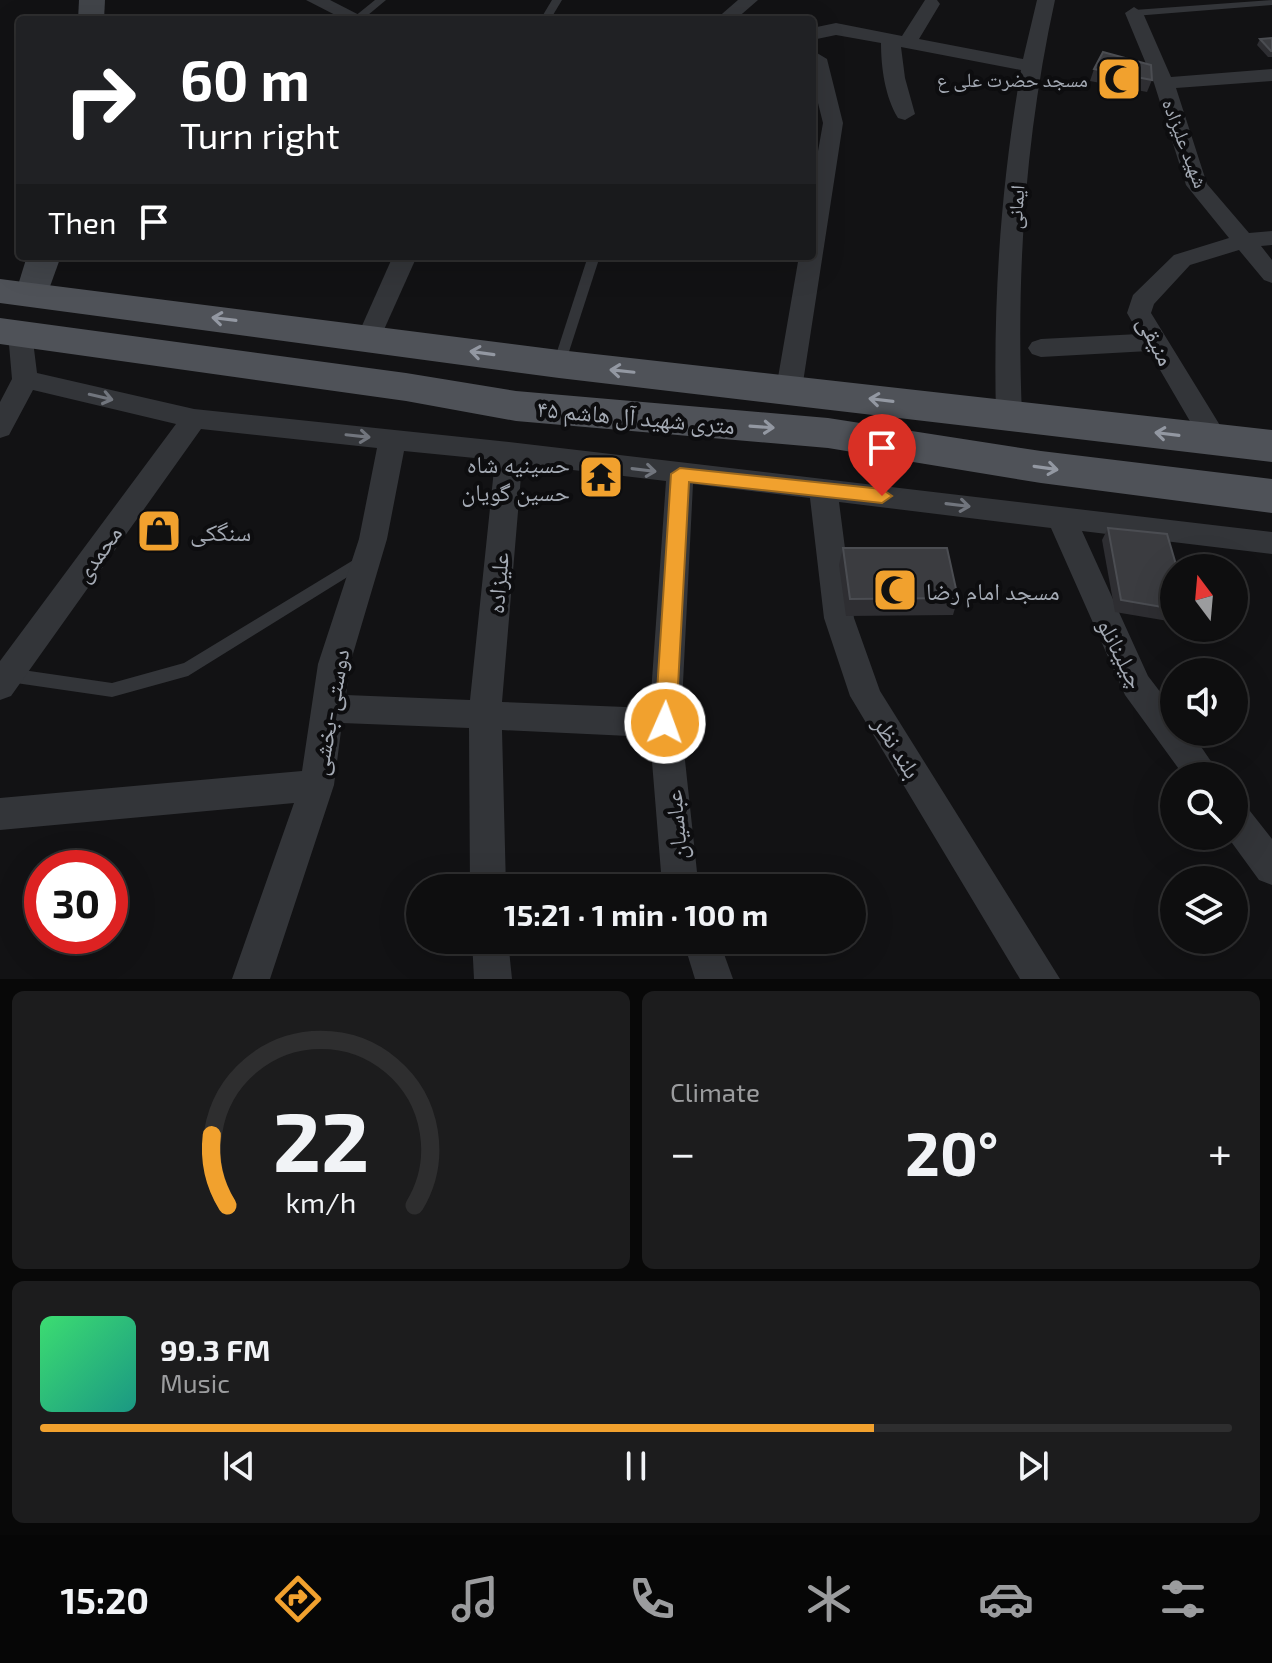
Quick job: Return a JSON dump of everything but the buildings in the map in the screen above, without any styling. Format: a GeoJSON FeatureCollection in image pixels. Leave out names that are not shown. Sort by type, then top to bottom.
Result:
{"type":"FeatureCollection","features":[{"type":"Feature","properties":{"kind":"main road","name":"۴۵ متری شهید آل هاشم"},"geometry":{"type":"LineString","coordinates":[[16,293],[559,364],[1272,446]]}},
{"type":"Feature","properties":{"kind":"main road","name":"۴۵ متری شهید آل هاشم"},"geometry":{"type":"LineString","coordinates":[[10,332],[406,387],[516,406],[828,433],[1041,467],[1272,496]]}},
{"type":"Feature","properties":{"kind":"street"},"geometry":{"type":"LineString","coordinates":[[315,0],[352,16]]}},
{"type":"Feature","properties":{"kind":"street"},"geometry":{"type":"LineString","coordinates":[[729,16],[749,0]]}},
{"type":"Feature","properties":{"kind":"street","name":"ایمانی"},"geometry":{"type":"LineString","coordinates":[[1009,415],[1005,342],[1016,182],[1031,66],[1046,0]]}},
{"type":"Feature","properties":{"kind":"street"},"geometry":{"type":"LineString","coordinates":[[905,114],[890,58],[899,42],[931,4]]}},
{"type":"Feature","properties":{"kind":"street","name":"شهید علیزاده"},"geometry":{"type":"LineString","coordinates":[[1134,13],[1164,83],[1197,185],[1272,275]]}},
{"type":"Feature","properties":{"kind":"street"},"geometry":{"type":"LineString","coordinates":[[816,33],[836,29],[1031,66]]}},
{"type":"Feature","properties":{"kind":"street"},"geometry":{"type":"LineString","coordinates":[[816,229],[833,123],[817,59]]}},
{"type":"Feature","properties":{"kind":"street"},"geometry":{"type":"LineString","coordinates":[[1164,83],[1272,75]]}},
{"type":"Feature","properties":{"kind":"street","name":"منیقی"},"geometry":{"type":"LineString","coordinates":[[1215,440],[1139,313],[1142,301],[1182,260],[1242,241],[1272,238]]}},
{"type":"Feature","properties":{"kind":"street"},"geometry":{"type":"LineString","coordinates":[[16,293],[41,260]]}},
{"type":"Feature","properties":{"kind":"street"},"geometry":{"type":"LineString","coordinates":[[369,337],[403,260]]}},
{"type":"Feature","properties":{"kind":"street"},"geometry":{"type":"LineString","coordinates":[[789,389],[811,260]]}},
{"type":"Feature","properties":{"kind":"street"},"geometry":{"type":"LineString","coordinates":[[0,428],[13,384],[10,332]]}},
{"type":"Feature","properties":{"kind":"street"},"geometry":{"type":"LineString","coordinates":[[1041,348],[1156,342]]}},
{"type":"Feature","properties":{"kind":"street"},"geometry":{"type":"LineString","coordinates":[[13,384],[194,419],[509,452],[1272,543]]}},
{"type":"Feature","properties":{"kind":"street","name":"محمدی"},"geometry":{"type":"LineString","coordinates":[[4,681],[194,419]]}},
{"type":"Feature","properties":{"kind":"street","name":"دوستی-بخشی"},"geometry":{"type":"LineString","coordinates":[[251,979],[317,785],[334,664],[367,557],[392,440]]}},
{"type":"Feature","properties":{"kind":"street","name":"علیزاده"},"geometry":{"type":"LineString","coordinates":[[488,874],[485,715],[509,452]]}},
{"type":"Feature","properties":{"kind":"street","name":"عباسیان"},"geometry":{"type":"LineString","coordinates":[[680,474],[665,723],[680,874]]}},
{"type":"Feature","properties":{"kind":"street","name":"بلند نظر"},"geometry":{"type":"LineString","coordinates":[[823,489],[839,618],[866,696],[1041,979]]}},
{"type":"Feature","properties":{"kind":"street","name":"چیلینانلو"},"geometry":{"type":"LineString","coordinates":[[1061,517],[1136,685],[1194,762]]}},
{"type":"Feature","properties":{"kind":"street"},"geometry":{"type":"LineString","coordinates":[[328,708],[665,723]]}},
{"type":"Feature","properties":{"kind":"street"},"geometry":{"type":"LineString","coordinates":[[0,814],[317,785]]}},
{"type":"Feature","properties":{"kind":"street"},"geometry":{"type":"LineString","coordinates":[[1248,836],[1272,868]]}},
{"type":"Feature","properties":{"kind":"street"},"geometry":{"type":"LineString","coordinates":[[491,954],[493,979]]}},
{"type":"Feature","properties":{"kind":"street"},"geometry":{"type":"LineString","coordinates":[[706,954],[714,979]]}},
{"type":"Feature","properties":{"kind":"lane"},"geometry":{"type":"LineString","coordinates":[[362,16],[381,0]]}},
{"type":"Feature","properties":{"kind":"lane"},"geometry":{"type":"LineString","coordinates":[[1134,13],[1272,2]]}},
{"type":"Feature","properties":{"kind":"lane"},"geometry":{"type":"LineString","coordinates":[[559,364],[593,260]]}},
{"type":"Feature","properties":{"kind":"lane"},"geometry":{"type":"LineString","coordinates":[[4,681],[112,690],[188,669],[367,557]]}},
{"type":"Feature","properties":{"kind":"place","name":"مسجد حضرت علی ع"},"geometry":{"type":"Point","coordinates":[1119,79]}},
{"type":"Feature","properties":{"kind":"place","name":"حسینیه شاه حسین گویان"},"geometry":{"type":"Point","coordinates":[601,477]}},
{"type":"Feature","properties":{"kind":"place","name":"سنگکی"},"geometry":{"type":"Point","coordinates":[159,531]}},
{"type":"Feature","properties":{"kind":"place","name":"مسجد امام رضا"},"geometry":{"type":"Point","coordinates":[895,590]}},
{"type":"Feature","properties":{"kind":"route"},"geometry":{"type":"LineString","coordinates":[[665,723],[680,474],[882,496]]}}]}
